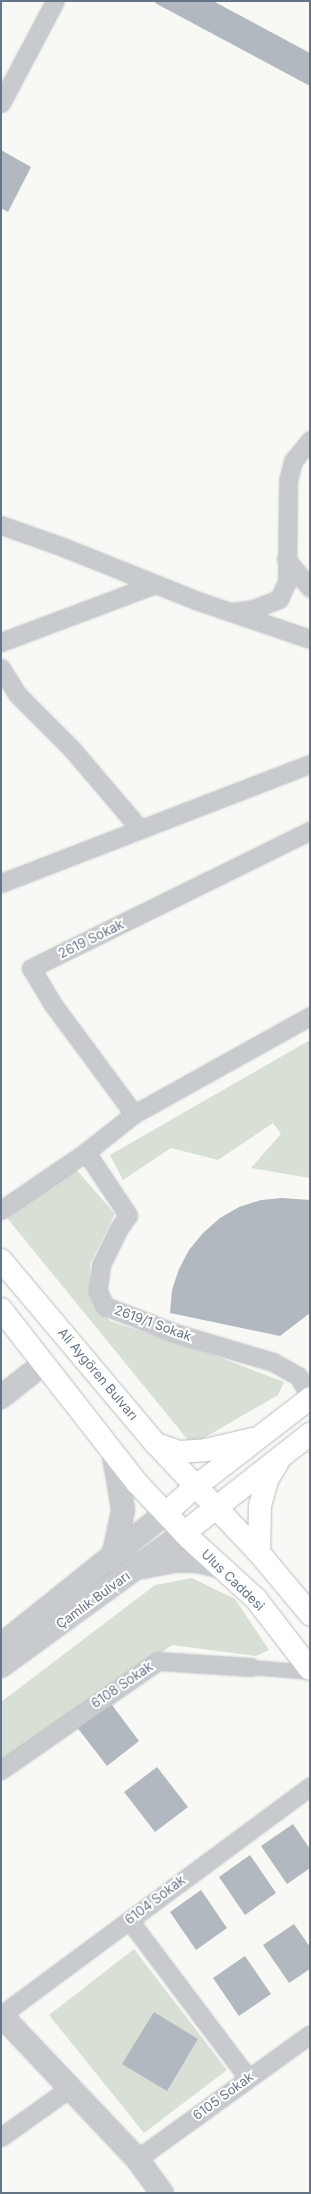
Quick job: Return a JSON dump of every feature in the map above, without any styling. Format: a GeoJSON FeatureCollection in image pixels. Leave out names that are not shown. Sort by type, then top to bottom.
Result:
{"type":"FeatureCollection","features":[{"type":"Feature","properties":{"kind":"main road","name":"Ali Aygören Bulvarı"},"geometry":{"type":"LineString","coordinates":[[1,1260],[156,1444],[195,1487]]}},
{"type":"Feature","properties":{"kind":"main road"},"geometry":{"type":"LineString","coordinates":[[1,1309],[114,1457],[166,1513],[195,1487],[263,1436],[310,1398]]}},
{"type":"Feature","properties":{"kind":"main road"},"geometry":{"type":"LineString","coordinates":[[184,1533],[214,1507],[310,1434]]}},
{"type":"Feature","properties":{"kind":"main road"},"geometry":{"type":"LineString","coordinates":[[156,1444],[179,1452],[206,1450],[263,1436]]}},
{"type":"Feature","properties":{"kind":"main road"},"geometry":{"type":"LineString","coordinates":[[259,1553],[260,1506],[267,1480],[283,1454]]}},
{"type":"Feature","properties":{"kind":"main road"},"geometry":{"type":"LineString","coordinates":[[195,1487],[259,1553],[310,1614]]}},
{"type":"Feature","properties":{"kind":"main road","name":"Ulus Caddesi"},"geometry":{"type":"LineString","coordinates":[[166,1513],[184,1533],[256,1599],[310,1671]]}},
{"type":"Feature","properties":{"kind":"street"},"geometry":{"type":"LineString","coordinates":[[1,103],[56,1]]}},
{"type":"Feature","properties":{"kind":"street"},"geometry":{"type":"LineString","coordinates":[[230,613],[253,609],[279,598],[287,582],[286,559],[288,481],[293,461],[310,440]]}},
{"type":"Feature","properties":{"kind":"street"},"geometry":{"type":"LineString","coordinates":[[1,525],[230,613],[310,639]]}},
{"type":"Feature","properties":{"kind":"street"},"geometry":{"type":"LineString","coordinates":[[286,559],[310,588]]}},
{"type":"Feature","properties":{"kind":"street"},"geometry":{"type":"LineString","coordinates":[[1,642],[155,584]]}},
{"type":"Feature","properties":{"kind":"street"},"geometry":{"type":"LineString","coordinates":[[1,668],[17,694],[72,748],[140,829]]}},
{"type":"Feature","properties":{"kind":"street"},"geometry":{"type":"LineString","coordinates":[[1,883],[310,764]]}},
{"type":"Feature","properties":{"kind":"street","name":"2619 Sokak"},"geometry":{"type":"LineString","coordinates":[[134,1114],[54,1006],[31,968],[310,831]]}},
{"type":"Feature","properties":{"kind":"street"},"geometry":{"type":"LineString","coordinates":[[1,1210],[86,1152],[134,1114],[310,1016]]}},
{"type":"Feature","properties":{"kind":"street","name":"2619/1 Sokak"},"geometry":{"type":"LineString","coordinates":[[86,1152],[128,1215],[118,1230],[101,1265],[98,1291],[105,1306],[175,1333],[273,1362],[298,1376],[310,1395]]}},
{"type":"Feature","properties":{"kind":"street"},"geometry":{"type":"LineString","coordinates":[[1,1397],[30,1374]]}},
{"type":"Feature","properties":{"kind":"street"},"geometry":{"type":"LineString","coordinates":[[110,1561],[115,1548],[123,1509],[114,1457]]}},
{"type":"Feature","properties":{"kind":"street"},"geometry":{"type":"LineString","coordinates":[[1,1645],[110,1561],[166,1513]]}},
{"type":"Feature","properties":{"kind":"street","name":"Çamlık Bulvarı"},"geometry":{"type":"LineString","coordinates":[[1,1666],[184,1533]]}},
{"type":"Feature","properties":{"kind":"street"},"geometry":{"type":"LineString","coordinates":[[132,1571],[153,1563],[173,1561],[197,1561],[219,1566]]}},
{"type":"Feature","properties":{"kind":"street","name":"6108 Sokak"},"geometry":{"type":"LineString","coordinates":[[1,1770],[158,1661],[310,1671]]}},
{"type":"Feature","properties":{"kind":"street","name":"6104 Sokak"},"geometry":{"type":"LineString","coordinates":[[1,2015],[310,1786]]}},
{"type":"Feature","properties":{"kind":"street"},"geometry":{"type":"LineString","coordinates":[[129,1920],[248,2078]]}},
{"type":"Feature","properties":{"kind":"street"},"geometry":{"type":"LineString","coordinates":[[1,2015],[71,2087],[137,2159],[162,2193]]}},
{"type":"Feature","properties":{"kind":"street","name":"6105 Sokak"},"geometry":{"type":"LineString","coordinates":[[137,2159],[310,2034]]}},
{"type":"Feature","properties":{"kind":"street"},"geometry":{"type":"LineString","coordinates":[[1,2137],[71,2087]]}},
{"type":"Feature","properties":{"kind":"shaded area"},"geometry":{"type":"Polygon","coordinates":[[[310,1040],[310,1178],[251,1168],[281,1134],[273,1123],[218,1160],[171,1148],[123,1180],[110,1155],[310,1040]]]}},
{"type":"Feature","properties":{"kind":"shaded area"},"geometry":{"type":"Polygon","coordinates":[[[74,1167],[115,1214],[90,1264],[91,1298],[110,1321],[214,1355],[284,1382],[278,1395],[192,1445],[7,1218],[74,1167]]]}},
{"type":"Feature","properties":{"kind":"shaded area"},"geometry":{"type":"Polygon","coordinates":[[[192,1578],[235,1599],[269,1650],[256,1656],[172,1645],[1,1765],[1,1702],[155,1585],[192,1578]]]}},
{"type":"Feature","properties":{"kind":"shaded area"},"geometry":{"type":"Polygon","coordinates":[[[134,1949],[227,2070],[144,2133],[49,2015],[134,1949]]]}},
{"type":"Feature","properties":{"kind":"building"},"geometry":{"type":"Polygon","coordinates":[[[156,1],[213,1],[310,53],[310,86],[155,3],[156,1]]]}},
{"type":"Feature","properties":{"kind":"building"},"geometry":{"type":"Polygon","coordinates":[[[1,150],[31,167],[8,212],[1,208],[1,150]]]}},
{"type":"Feature","properties":{"kind":"building"},"geometry":{"type":"Polygon","coordinates":[[[282,1198],[310,1200],[310,1313],[280,1336],[170,1313],[172,1290],[179,1269],[189,1250],[203,1233],[220,1218],[239,1207],[261,1200],[282,1198]]]}},
{"type":"Feature","properties":{"kind":"building"},"geometry":{"type":"Polygon","coordinates":[[[109,1701],[139,1741],[107,1766],[76,1726],[109,1701]]]}},
{"type":"Feature","properties":{"kind":"building"},"geometry":{"type":"Polygon","coordinates":[[[157,1767],[188,1807],[155,1832],[124,1792],[157,1767]]]}},
{"type":"Feature","properties":{"kind":"building"},"geometry":{"type":"Polygon","coordinates":[[[293,1824],[310,1849],[310,1868],[287,1884],[261,1846],[293,1824]]]}},
{"type":"Feature","properties":{"kind":"building"},"geometry":{"type":"Polygon","coordinates":[[[250,1855],[276,1893],[245,1915],[219,1877],[250,1855]]]}},
{"type":"Feature","properties":{"kind":"building"},"geometry":{"type":"Polygon","coordinates":[[[201,1890],[227,1928],[196,1950],[170,1912],[201,1890]]]}},
{"type":"Feature","properties":{"kind":"building"},"geometry":{"type":"Polygon","coordinates":[[[294,1924],[310,1947],[310,1969],[289,1983],[263,1945],[294,1924]]]}},
{"type":"Feature","properties":{"kind":"building"},"geometry":{"type":"Polygon","coordinates":[[[245,1956],[271,1994],[239,2016],[213,1978],[245,1956]]]}},
{"type":"Feature","properties":{"kind":"building"},"geometry":{"type":"Polygon","coordinates":[[[154,2012],[198,2039],[167,2091],[122,2064],[154,2012]]]}}]}
